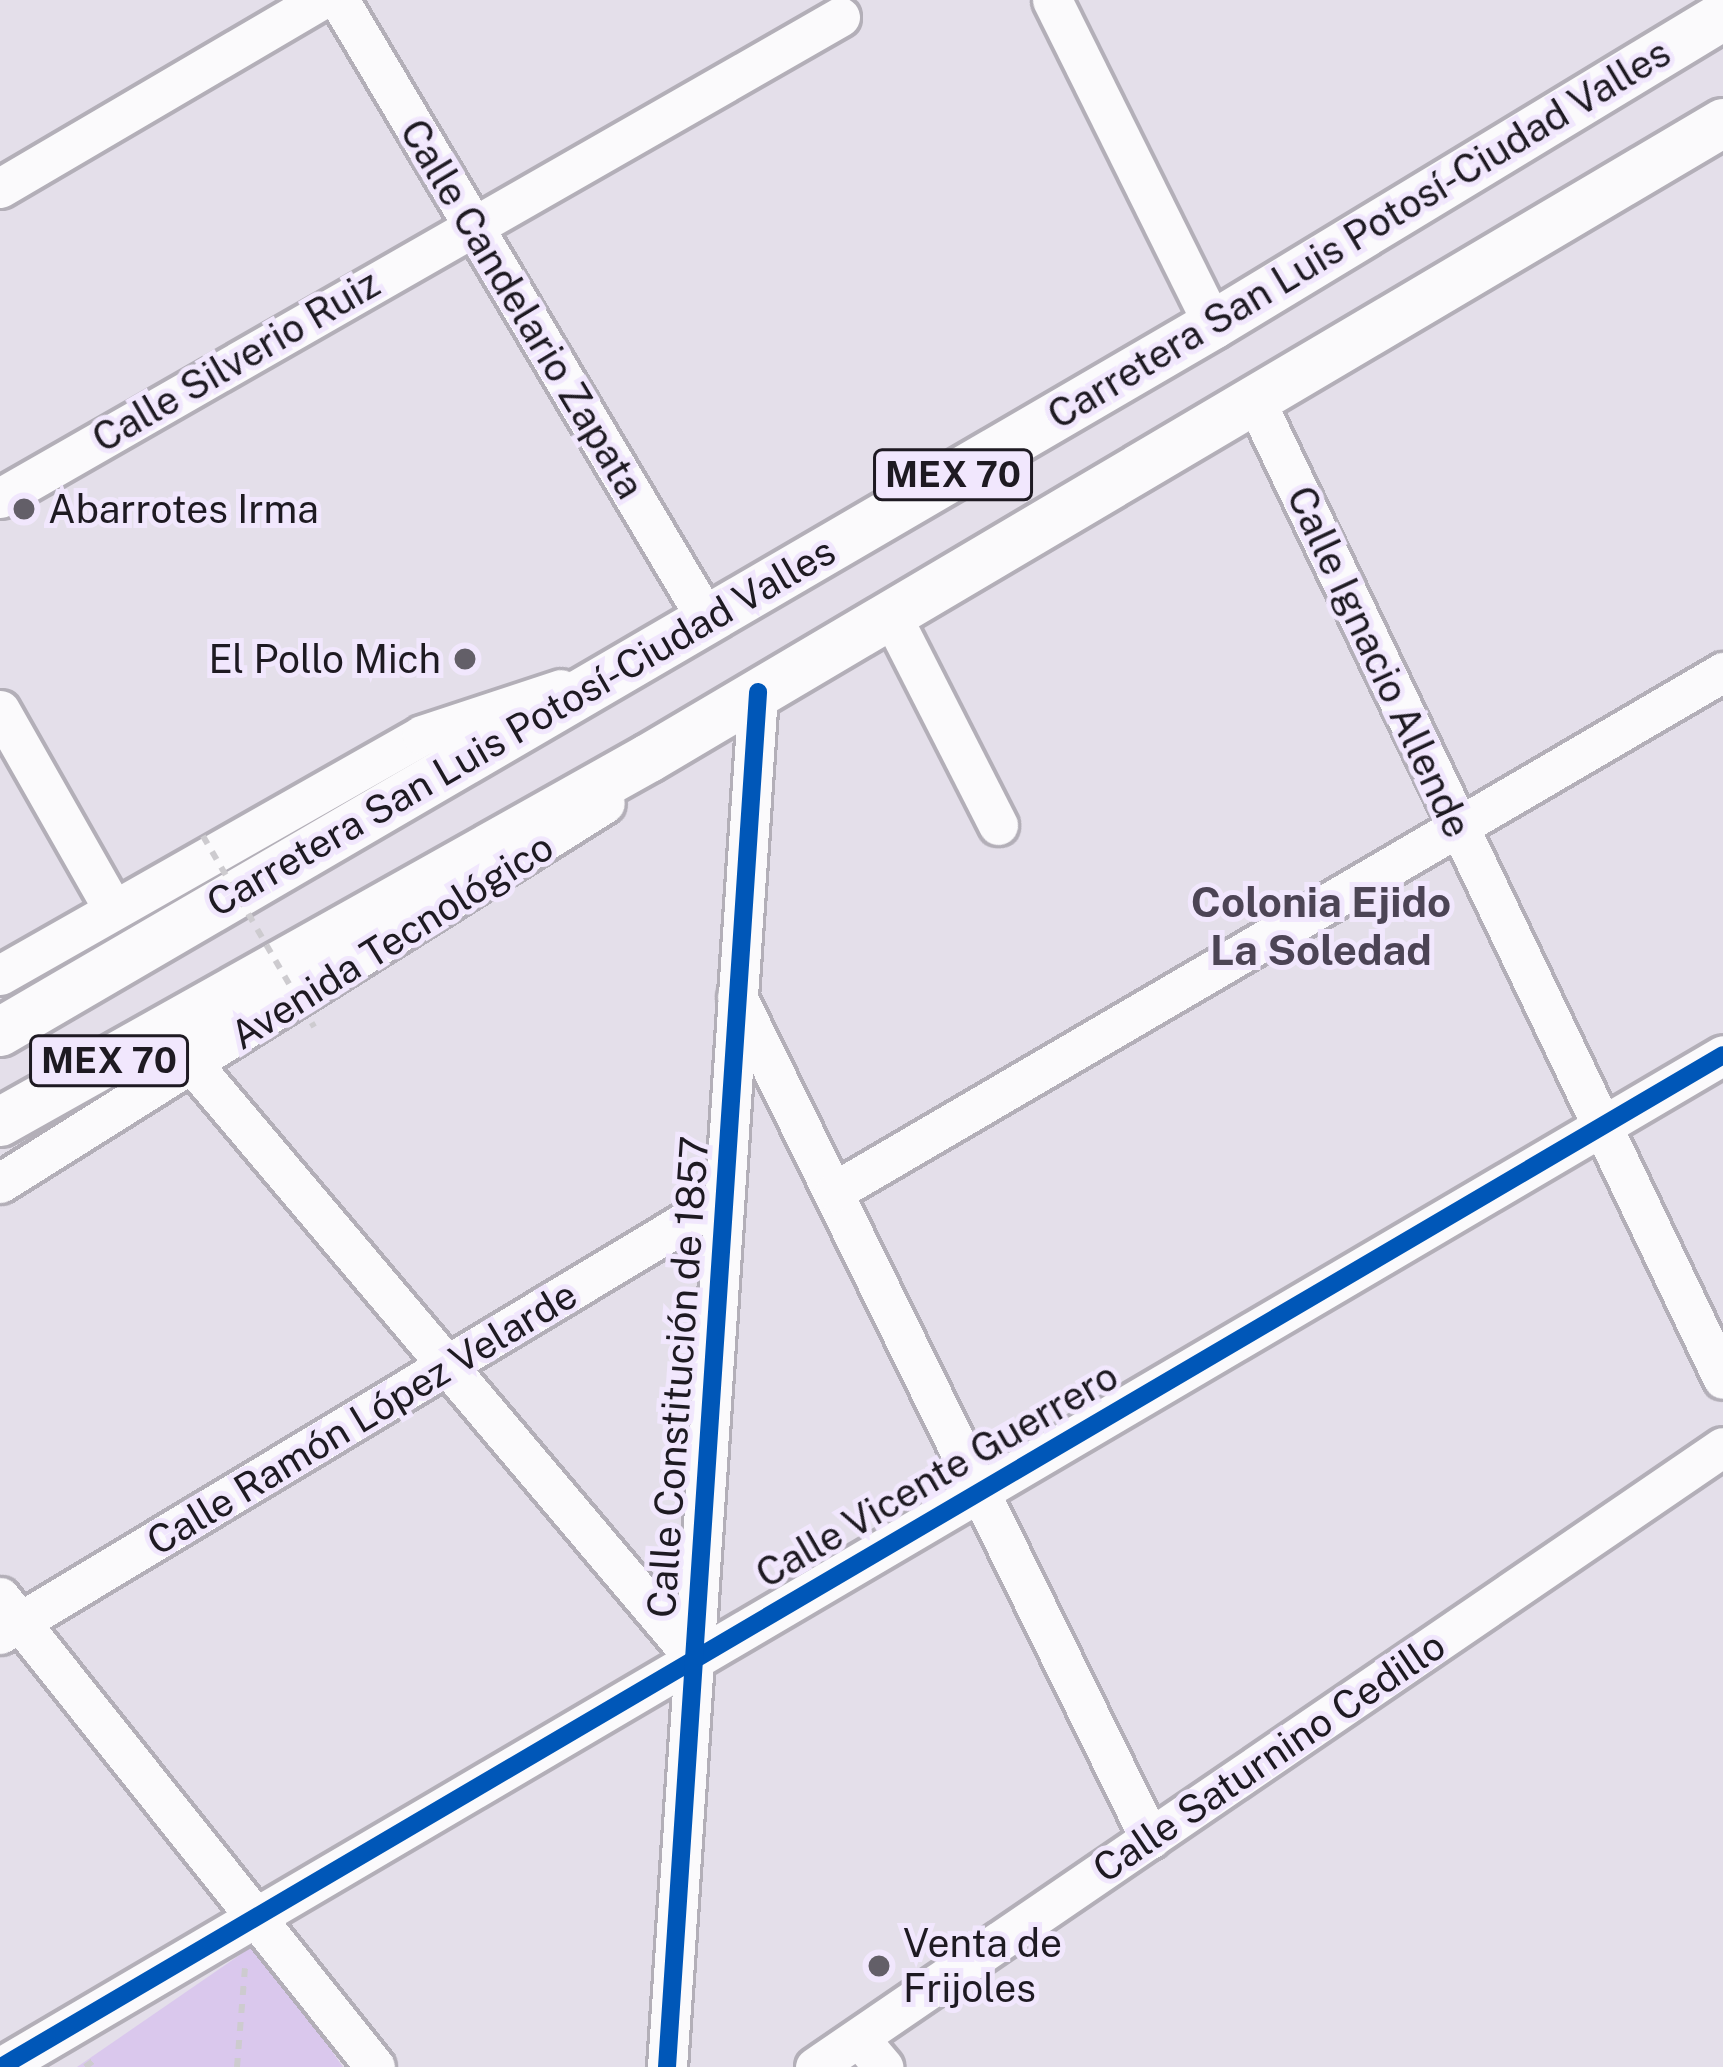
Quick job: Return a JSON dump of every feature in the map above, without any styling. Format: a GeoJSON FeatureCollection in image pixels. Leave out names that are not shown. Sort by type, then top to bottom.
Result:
{"type":"FeatureCollection","features":[{"type":"Feature","properties":{"kind":"main road","name":"Carretera San Luis Potosí-Ciudad Valles"},"geometry":{"type":"LineString","coordinates":[[0,1032],[1214,325],[1723,16]]}},
{"type":"Feature","properties":{"kind":"main road","name":"MEX 70"},"geometry":{"type":"LineString","coordinates":[[0,1123],[649,758],[1723,123]]}},
{"type":"Feature","properties":{"kind":"street"},"geometry":{"type":"LineString","coordinates":[[0,188],[321,0]]}},
{"type":"Feature","properties":{"kind":"street","name":"Calle Candelario Zapata"},"geometry":{"type":"LineString","coordinates":[[339,0],[706,618]]}},
{"type":"Feature","properties":{"kind":"street"},"geometry":{"type":"LineString","coordinates":[[1052,0],[1214,325]]}},
{"type":"Feature","properties":{"kind":"street","name":"Calle Silverio Ruiz"},"geometry":{"type":"LineString","coordinates":[[0,498],[840,17]]}},
{"type":"Feature","properties":{"kind":"street","name":"Calle Ignacio Allende"},"geometry":{"type":"LineString","coordinates":[[1254,398],[1723,1378]]}},
{"type":"Feature","properties":{"kind":"street"},"geometry":{"type":"LineString","coordinates":[[890,614],[998,825]]}},
{"type":"Feature","properties":{"kind":"street"},"geometry":{"type":"LineString","coordinates":[[0,975],[422,736],[617,670]]}},
{"type":"Feature","properties":{"kind":"street"},"geometry":{"type":"LineString","coordinates":[[835,1191],[1723,671]]}},
{"type":"Feature","properties":{"kind":"street","name":"Calle Constitución de 1857"},"geometry":{"type":"LineString","coordinates":[[667,2067],[758,692]]}},
{"type":"Feature","properties":{"kind":"street"},"geometry":{"type":"LineString","coordinates":[[0,710],[113,909]]}},
{"type":"Feature","properties":{"kind":"street","name":"Avenida Tecnológico"},"geometry":{"type":"LineString","coordinates":[[0,1184],[547,845],[601,807],[649,758]]}},
{"type":"Feature","properties":{"kind":"street"},"geometry":{"type":"LineString","coordinates":[[737,997],[1150,1839]]}},
{"type":"Feature","properties":{"kind":"street","name":"Calle Vicente Guerrero"},"geometry":{"type":"LineString","coordinates":[[2,2067],[252,1937],[692,1655],[1723,1055]]}},
{"type":"Feature","properties":{"kind":"street"},"geometry":{"type":"LineString","coordinates":[[194,1066],[692,1655]]}},
{"type":"Feature","properties":{"kind":"street","name":"Calle Ramón López Velarde"},"geometry":{"type":"LineString","coordinates":[[7,1618],[447,1369],[724,1199]]}},
{"type":"Feature","properties":{"kind":"street","name":"Calle Saturnino Cedillo"},"geometry":{"type":"LineString","coordinates":[[815,2067],[871,2053],[1150,1839],[1723,1447]]}},
{"type":"Feature","properties":{"kind":"street"},"geometry":{"type":"LineString","coordinates":[[7,1618],[252,1937],[374,2067]]}},
{"type":"Feature","properties":{"kind":"path"},"geometry":{"type":"LineString","coordinates":[[203,836],[314,1027]]}},
{"type":"Feature","properties":{"kind":"path"},"geometry":{"type":"LineString","coordinates":[[229,1965],[252,1937]]}},
{"type":"Feature","properties":{"kind":"path"},"geometry":{"type":"LineString","coordinates":[[252,1937],[260,1971]]}},
{"type":"Feature","properties":{"kind":"path"},"geometry":{"type":"LineString","coordinates":[[237,2067],[252,1937]]}},
{"type":"Feature","properties":{"kind":"path"},"geometry":{"type":"LineString","coordinates":[[85,2067],[103,2054]]}},
{"type":"Feature","properties":{"kind":"shaded area"},"geometry":{"type":"Polygon","coordinates":[[[257,1943],[343,2067],[77,2067],[257,1943]]]}},
{"type":"Feature","properties":{"kind":"cycle path"},"geometry":{"type":"LineString","coordinates":[[667,2067],[758,692]]}},
{"type":"Feature","properties":{"kind":"cycle path"},"geometry":{"type":"LineString","coordinates":[[1,2067],[1723,1055]]}},
{"type":"Feature","properties":{"kind":"place","name":"Abarrotes Irma"},"geometry":{"type":"Point","coordinates":[24,509]}},
{"type":"Feature","properties":{"kind":"place","name":"El Pollo Mich"},"geometry":{"type":"Point","coordinates":[465,659]}},
{"type":"Feature","properties":{"kind":"place","name":"Venta de Frijoles"},"geometry":{"type":"Point","coordinates":[879,1966]}},
{"type":"Feature","properties":{"kind":"district","name":"Colonia Ejido La Soledad"},"geometry":{"type":"Point","coordinates":[1321,926]}}]}
